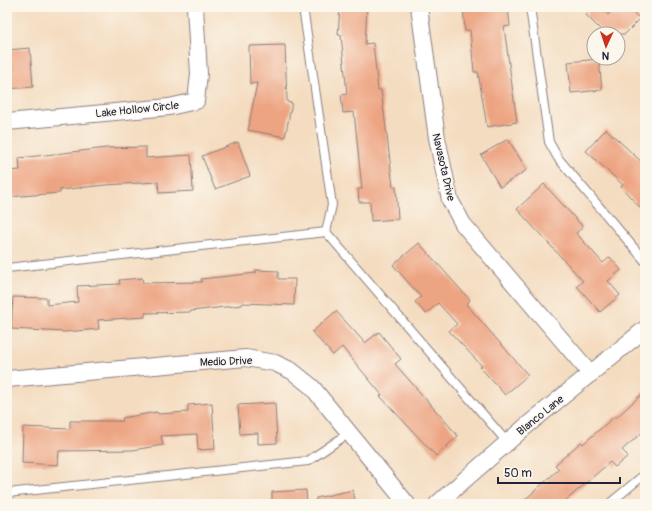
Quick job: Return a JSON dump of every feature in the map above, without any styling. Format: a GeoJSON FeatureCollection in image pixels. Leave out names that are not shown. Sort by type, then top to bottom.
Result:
{"type":"FeatureCollection","features":[{"type":"Feature","properties":{"kind":"street","name":"Lake Hollow Circle"},"geometry":{"type":"LineString","coordinates":[[7,122],[168,107],[196,101],[199,74],[195,7]]}},
{"type":"Feature","properties":{"kind":"street","name":"Navasota Drive"},"geometry":{"type":"LineString","coordinates":[[419,7],[437,138],[450,200],[463,224],[591,374]]}},
{"type":"Feature","properties":{"kind":"street","name":"Blanco Lane"},"geometry":{"type":"LineString","coordinates":[[437,504],[507,442],[645,329]]}},
{"type":"Feature","properties":{"kind":"street","name":"Medio Drive"},"geometry":{"type":"LineString","coordinates":[[7,379],[246,358],[275,362],[292,371],[312,387],[407,504]]}},
{"type":"Feature","properties":{"kind":"lane"},"geometry":{"type":"LineString","coordinates":[[303,7],[332,204],[326,232]]}},
{"type":"Feature","properties":{"kind":"lane"},"geometry":{"type":"LineString","coordinates":[[530,7],[549,142],[558,158],[645,261]]}},
{"type":"Feature","properties":{"kind":"lane"},"geometry":{"type":"LineString","coordinates":[[7,268],[326,232]]}},
{"type":"Feature","properties":{"kind":"lane"},"geometry":{"type":"LineString","coordinates":[[326,232],[507,442]]}},
{"type":"Feature","properties":{"kind":"lane"},"geometry":{"type":"LineString","coordinates":[[7,493],[308,461],[349,433]]}},
{"type":"Feature","properties":{"kind":"lane"},"geometry":{"type":"LineString","coordinates":[[609,504],[645,474]]}},
{"type":"Feature","properties":{"kind":"building"},"geometry":{"type":"Polygon","coordinates":[[[340,7],[367,7],[365,44],[373,43],[378,90],[381,90],[393,187],[396,187],[398,219],[371,221],[370,202],[359,202],[358,189],[362,189],[354,112],[343,113],[341,95],[347,94],[341,35],[338,35],[340,7]]]}},
{"type":"Feature","properties":{"kind":"building"},"geometry":{"type":"Polygon","coordinates":[[[463,7],[487,7],[487,9],[508,7],[510,26],[504,27],[517,122],[487,127],[478,72],[474,72],[470,30],[465,31],[463,7]]]}},
{"type":"Feature","properties":{"kind":"building"},"geometry":{"type":"Polygon","coordinates":[[[593,7],[600,7],[608,15],[616,7],[628,7],[640,19],[626,33],[626,26],[597,26],[586,15],[593,7]]]}},
{"type":"Feature","properties":{"kind":"building"},"geometry":{"type":"Polygon","coordinates":[[[285,45],[287,102],[292,103],[285,137],[248,130],[257,83],[250,84],[249,46],[285,45]]]}},
{"type":"Feature","properties":{"kind":"building"},"geometry":{"type":"Polygon","coordinates":[[[30,48],[33,87],[7,89],[7,50],[30,48]]]}},
{"type":"Feature","properties":{"kind":"building"},"geometry":{"type":"Polygon","coordinates":[[[586,60],[586,66],[600,66],[602,90],[571,93],[568,62],[586,60]]]}},
{"type":"Feature","properties":{"kind":"building"},"geometry":{"type":"Polygon","coordinates":[[[606,129],[645,165],[645,213],[621,187],[623,185],[586,151],[606,129]]]}},
{"type":"Feature","properties":{"kind":"building"},"geometry":{"type":"Polygon","coordinates":[[[508,139],[527,170],[500,187],[481,155],[508,139]]]}},
{"type":"Feature","properties":{"kind":"building"},"geometry":{"type":"Polygon","coordinates":[[[238,142],[250,176],[215,189],[202,156],[238,142]]]}},
{"type":"Feature","properties":{"kind":"building"},"geometry":{"type":"Polygon","coordinates":[[[146,147],[146,158],[191,155],[193,191],[159,193],[158,182],[105,185],[60,190],[60,193],[7,197],[7,171],[20,170],[19,158],[107,148],[146,147]]]}},
{"type":"Feature","properties":{"kind":"building"},"geometry":{"type":"Polygon","coordinates":[[[544,184],[583,227],[576,233],[603,263],[610,257],[621,270],[608,281],[620,295],[600,312],[577,286],[583,281],[517,209],[544,184]]]}},
{"type":"Feature","properties":{"kind":"building"},"geometry":{"type":"Polygon","coordinates":[[[419,243],[470,300],[466,304],[528,375],[505,395],[480,367],[482,366],[449,331],[457,324],[438,303],[426,314],[415,302],[421,297],[393,265],[419,243]]]}},
{"type":"Feature","properties":{"kind":"building"},"geometry":{"type":"Polygon","coordinates":[[[256,270],[278,271],[278,279],[295,279],[294,305],[242,303],[242,305],[191,312],[145,313],[145,317],[98,320],[99,329],[65,332],[11,329],[13,297],[47,298],[47,305],[78,302],[77,286],[120,284],[119,280],[142,278],[143,283],[202,282],[201,279],[256,273],[256,270]]]}},
{"type":"Feature","properties":{"kind":"building"},"geometry":{"type":"Polygon","coordinates":[[[336,311],[365,343],[379,332],[401,359],[395,364],[458,436],[436,456],[380,396],[382,395],[342,347],[333,355],[312,332],[336,311]]]}},
{"type":"Feature","properties":{"kind":"building"},"geometry":{"type":"Polygon","coordinates":[[[645,391],[645,430],[622,450],[628,456],[615,467],[610,462],[562,504],[520,504],[559,469],[555,465],[581,442],[583,444],[615,416],[616,418],[645,391]]]}},
{"type":"Feature","properties":{"kind":"building"},"geometry":{"type":"Polygon","coordinates":[[[212,403],[215,449],[198,450],[197,434],[161,436],[163,445],[133,450],[59,451],[58,465],[22,463],[23,427],[70,429],[70,421],[123,421],[122,418],[157,412],[158,414],[188,412],[188,405],[212,403]]]}},
{"type":"Feature","properties":{"kind":"building"},"geometry":{"type":"Polygon","coordinates":[[[275,403],[277,443],[258,444],[258,433],[240,434],[238,405],[275,403]]]}},
{"type":"Feature","properties":{"kind":"building"},"geometry":{"type":"Polygon","coordinates":[[[306,490],[307,504],[272,504],[272,492],[306,490]]]}},
{"type":"Feature","properties":{"kind":"building"},"geometry":{"type":"Polygon","coordinates":[[[353,490],[356,504],[316,504],[316,498],[353,490]]]}}]}
